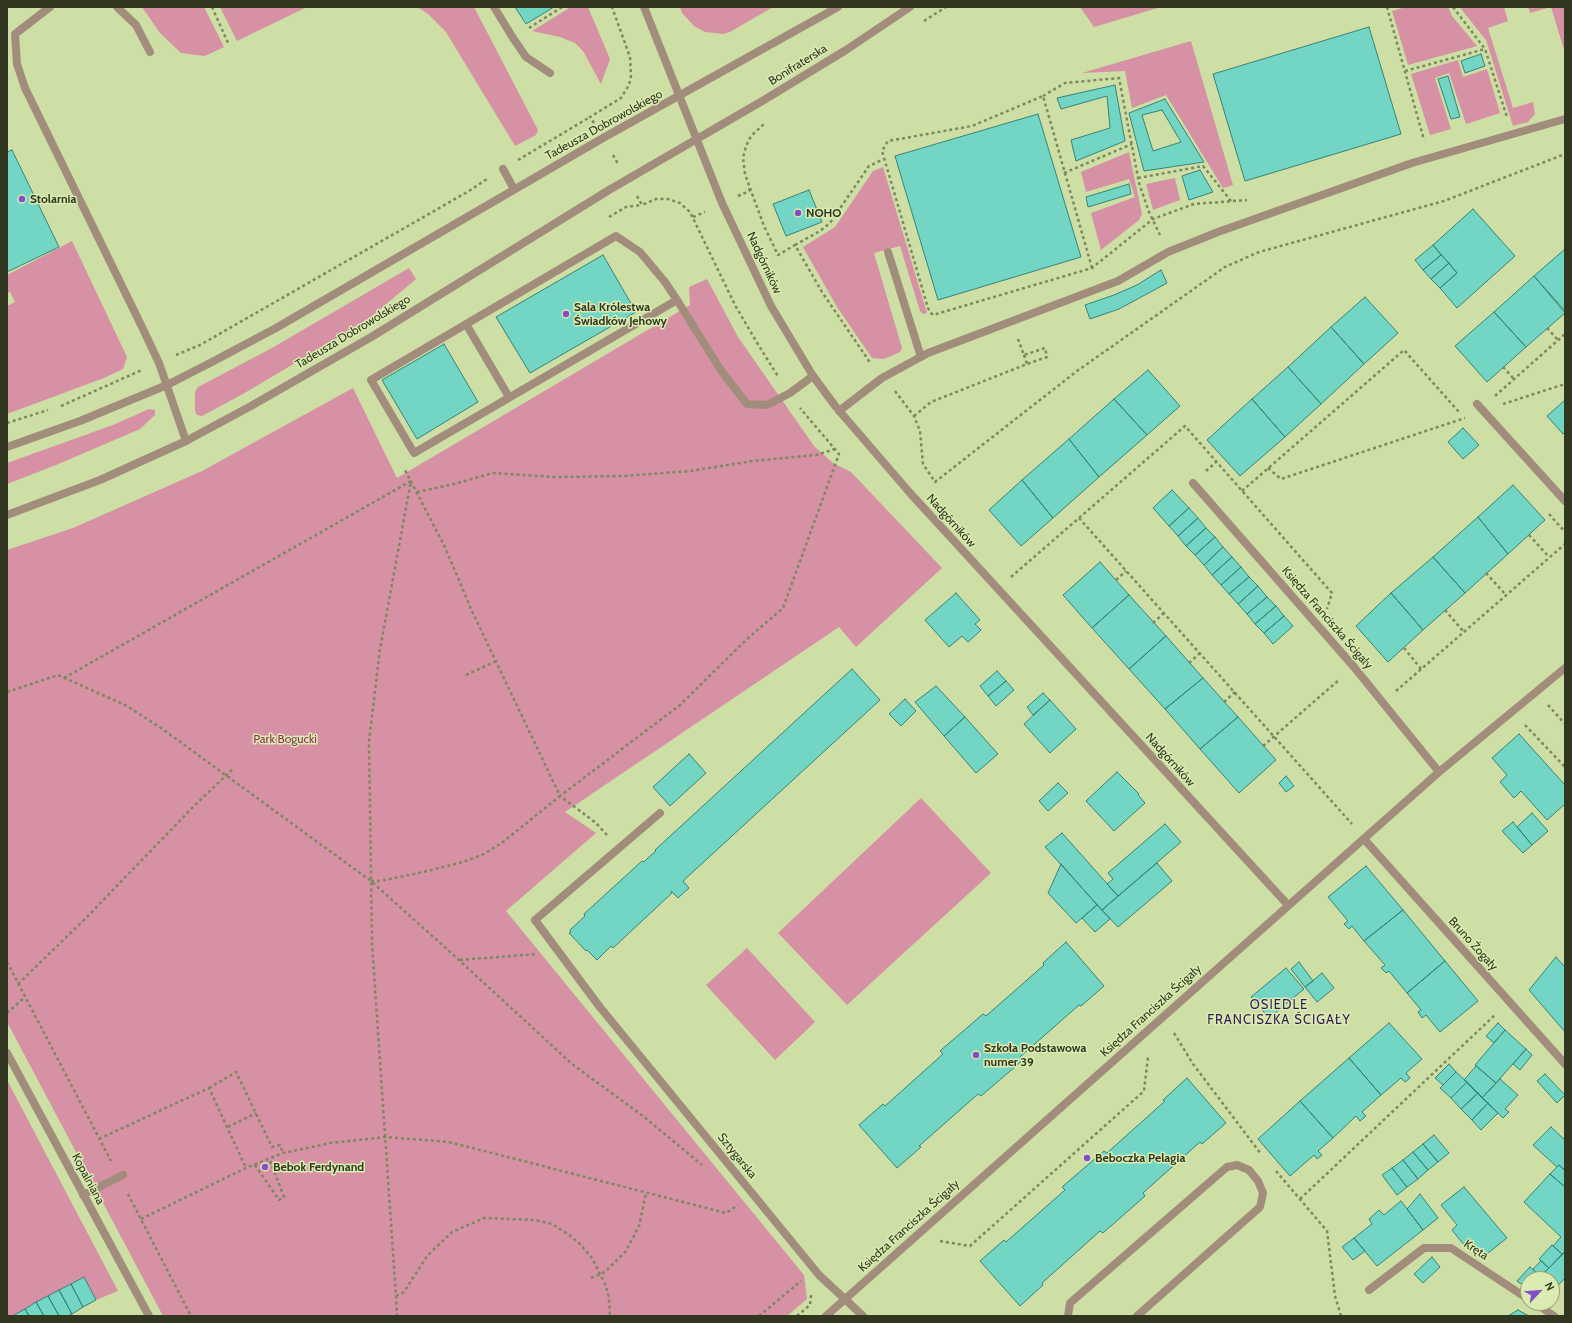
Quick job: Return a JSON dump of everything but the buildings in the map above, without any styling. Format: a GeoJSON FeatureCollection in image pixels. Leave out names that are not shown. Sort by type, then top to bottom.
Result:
{"type":"FeatureCollection","features":[{"type":"Feature","properties":{"kind":"street"},"geometry":{"type":"LineString","coordinates":[[50,7],[16,34],[16,64],[25,88],[159,363],[186,441]]}},
{"type":"Feature","properties":{"kind":"street"},"geometry":{"type":"LineString","coordinates":[[117,7],[136,25],[150,52]]}},
{"type":"Feature","properties":{"kind":"street"},"geometry":{"type":"LineString","coordinates":[[494,7],[526,57],[550,73]]}},
{"type":"Feature","properties":{"kind":"street","name":"Nadgórników"},"geometry":{"type":"LineString","coordinates":[[644,7],[722,204],[771,306],[813,376],[840,411],[910,493],[1288,905]]}},
{"type":"Feature","properties":{"kind":"street"},"geometry":{"type":"LineString","coordinates":[[679,97],[838,7]]}},
{"type":"Feature","properties":{"kind":"street","name":"Bonifraterska"},"geometry":{"type":"LineString","coordinates":[[696,140],[846,50],[910,7]]}},
{"type":"Feature","properties":{"kind":"street","name":"Tadeusza Dobrowolskiego"},"geometry":{"type":"LineString","coordinates":[[7,447],[80,421],[167,385],[276,328],[514,189],[603,138],[679,97]]}},
{"type":"Feature","properties":{"kind":"street"},"geometry":{"type":"LineString","coordinates":[[840,411],[882,378],[921,356],[1118,281],[1168,252],[1218,232],[1412,163],[1565,119]]}},
{"type":"Feature","properties":{"kind":"street","name":"Tadeusza Dobrowolskiego"},"geometry":{"type":"LineString","coordinates":[[7,515],[100,480],[186,441],[251,406],[373,336],[627,179],[696,140]]}},
{"type":"Feature","properties":{"kind":"street"},"geometry":{"type":"LineString","coordinates":[[503,169],[514,189]]}},
{"type":"Feature","properties":{"kind":"street"},"geometry":{"type":"LineString","coordinates":[[677,300],[414,453],[371,380],[616,236],[640,252],[665,282],[677,300],[722,372],[747,404],[766,405],[790,393],[813,376]]}},
{"type":"Feature","properties":{"kind":"street"},"geometry":{"type":"LineString","coordinates":[[888,252],[921,356]]}},
{"type":"Feature","properties":{"kind":"street"},"geometry":{"type":"LineString","coordinates":[[466,324],[509,397]]}},
{"type":"Feature","properties":{"kind":"street"},"geometry":{"type":"LineString","coordinates":[[1477,404],[1565,501]]}},
{"type":"Feature","properties":{"kind":"street","name":"Księdza Franciszka Ścigały"},"geometry":{"type":"LineString","coordinates":[[1193,483],[1354,667],[1439,772]]}},
{"type":"Feature","properties":{"kind":"street","name":"Księdza Franciszka Ścigały"},"geometry":{"type":"LineString","coordinates":[[826,1316],[1439,772],[1565,668]]}},
{"type":"Feature","properties":{"kind":"street","name":"Sztygarska"},"geometry":{"type":"LineString","coordinates":[[660,813],[535,920],[599,1006],[819,1275],[846,1298],[863,1316]]}},
{"type":"Feature","properties":{"kind":"street","name":"Bruno Żogały"},"geometry":{"type":"LineString","coordinates":[[1364,839],[1565,1064]]}},
{"type":"Feature","properties":{"kind":"street","name":"Kopalniana"},"geometry":{"type":"LineString","coordinates":[[7,1053],[149,1316]]}},
{"type":"Feature","properties":{"kind":"street"},"geometry":{"type":"LineString","coordinates":[[1068,1316],[1070,1304],[1227,1167],[1237,1165],[1250,1170],[1258,1181],[1263,1193],[1260,1207],[1137,1316]]}},
{"type":"Feature","properties":{"kind":"street"},"geometry":{"type":"LineString","coordinates":[[83,1195],[121,1176]]}},
{"type":"Feature","properties":{"kind":"street","name":"Kręta"},"geometry":{"type":"LineString","coordinates":[[1369,1290],[1424,1248],[1451,1248],[1520,1294]]}},
{"type":"Feature","properties":{"kind":"path"},"geometry":{"type":"LineString","coordinates":[[212,7],[229,45]]}},
{"type":"Feature","properties":{"kind":"path"},"geometry":{"type":"LineString","coordinates":[[513,38],[562,7]]}},
{"type":"Feature","properties":{"kind":"path"},"geometry":{"type":"LineString","coordinates":[[58,407],[200,345],[469,191],[621,98],[629,85],[631,76],[630,57],[612,7]]}},
{"type":"Feature","properties":{"kind":"path"},"geometry":{"type":"LineString","coordinates":[[919,24],[946,7]]}},
{"type":"Feature","properties":{"kind":"path"},"geometry":{"type":"LineString","coordinates":[[1386,7],[1425,142]]}},
{"type":"Feature","properties":{"kind":"path"},"geometry":{"type":"LineString","coordinates":[[1454,7],[1485,49],[1512,135]]}},
{"type":"Feature","properties":{"kind":"path"},"geometry":{"type":"LineString","coordinates":[[1405,71],[1485,49]]}},
{"type":"Feature","properties":{"kind":"path"},"geometry":{"type":"LineString","coordinates":[[1168,252],[1153,219],[1149,212],[1138,178],[1119,78],[1065,83],[1042,96],[972,126],[888,141],[882,151],[928,308],[934,315],[1092,268],[1153,219],[1194,204],[1253,199]]}},
{"type":"Feature","properties":{"kind":"path"},"geometry":{"type":"LineString","coordinates":[[1042,96],[1092,268]]}},
{"type":"Feature","properties":{"kind":"path"},"geometry":{"type":"LineString","coordinates":[[371,881],[380,881],[419,873],[463,862],[484,854],[503,842],[560,796],[680,705],[746,640],[783,608],[839,454],[799,406],[766,358],[736,307],[690,212],[680,203],[668,199],[656,199],[642,205],[590,117]]}},
{"type":"Feature","properties":{"kind":"path"},"geometry":{"type":"LineString","coordinates":[[749,191],[750,188],[745,174],[743,158],[746,146],[751,136],[769,121]]}},
{"type":"Feature","properties":{"kind":"path"},"geometry":{"type":"LineString","coordinates":[[1064,173],[1132,144]]}},
{"type":"Feature","properties":{"kind":"path"},"geometry":{"type":"LineString","coordinates":[[1444,200],[1565,154]]}},
{"type":"Feature","properties":{"kind":"path"},"geometry":{"type":"LineString","coordinates":[[795,245],[820,231],[830,222],[869,166],[884,159]]}},
{"type":"Feature","properties":{"kind":"path"},"geometry":{"type":"LineString","coordinates":[[1138,178],[1203,166],[1230,201]]}},
{"type":"Feature","properties":{"kind":"path"},"geometry":{"type":"LineString","coordinates":[[1012,321],[1026,364]]}},
{"type":"Feature","properties":{"kind":"path"},"geometry":{"type":"LineString","coordinates":[[1547,328],[1558,340]]}},
{"type":"Feature","properties":{"kind":"path"},"geometry":{"type":"LineString","coordinates":[[1477,404],[1495,396],[1565,334]]}},
{"type":"Feature","properties":{"kind":"path"},"geometry":{"type":"LineString","coordinates":[[914,416],[931,402],[1047,357],[1044,348],[1024,355]]}},
{"type":"Feature","properties":{"kind":"path"},"geometry":{"type":"LineString","coordinates":[[1242,491],[1404,350],[1470,424]]}},
{"type":"Feature","properties":{"kind":"path"},"geometry":{"type":"LineString","coordinates":[[1503,367],[1514,379]]}},
{"type":"Feature","properties":{"kind":"path"},"geometry":{"type":"LineString","coordinates":[[1500,405],[1565,384]]}},
{"type":"Feature","properties":{"kind":"path"},"geometry":{"type":"LineString","coordinates":[[1495,396],[1497,400]]}},
{"type":"Feature","properties":{"kind":"path"},"geometry":{"type":"LineString","coordinates":[[7,423],[51,409]]}},
{"type":"Feature","properties":{"kind":"path"},"geometry":{"type":"LineString","coordinates":[[1268,468],[1281,479],[1465,418]]}},
{"type":"Feature","properties":{"kind":"path"},"geometry":{"type":"LineString","coordinates":[[1010,579],[1185,426],[1332,593],[1327,612]]}},
{"type":"Feature","properties":{"kind":"path"},"geometry":{"type":"LineString","coordinates":[[417,492],[454,484],[493,473],[554,477],[624,476],[690,471],[753,461],[816,455],[835,449]]}},
{"type":"Feature","properties":{"kind":"path"},"geometry":{"type":"LineString","coordinates":[[406,473],[445,547],[471,609],[560,796],[596,823],[607,835]]}},
{"type":"Feature","properties":{"kind":"path"},"geometry":{"type":"LineString","coordinates":[[64,678],[411,481]]}},
{"type":"Feature","properties":{"kind":"path"},"geometry":{"type":"LineString","coordinates":[[397,1316],[372,944],[369,741],[380,649],[411,481]]}},
{"type":"Feature","properties":{"kind":"path"},"geometry":{"type":"LineString","coordinates":[[1544,508],[1565,532]]}},
{"type":"Feature","properties":{"kind":"path"},"geometry":{"type":"LineString","coordinates":[[1079,518],[1353,825]]}},
{"type":"Feature","properties":{"kind":"path"},"geometry":{"type":"LineString","coordinates":[[1529,535],[1549,557]]}},
{"type":"Feature","properties":{"kind":"path"},"geometry":{"type":"LineString","coordinates":[[1394,692],[1565,544]]}},
{"type":"Feature","properties":{"kind":"path"},"geometry":{"type":"LineString","coordinates":[[1116,580],[1126,571]]}},
{"type":"Feature","properties":{"kind":"path"},"geometry":{"type":"LineString","coordinates":[[1486,573],[1506,596]]}},
{"type":"Feature","properties":{"kind":"path"},"geometry":{"type":"LineString","coordinates":[[1445,610],[1464,632]]}},
{"type":"Feature","properties":{"kind":"path"},"geometry":{"type":"LineString","coordinates":[[1153,623],[1164,613]]}},
{"type":"Feature","properties":{"kind":"path"},"geometry":{"type":"LineString","coordinates":[[1404,648],[1421,669]]}},
{"type":"Feature","properties":{"kind":"path"},"geometry":{"type":"LineString","coordinates":[[1189,663],[1200,653]]}},
{"type":"Feature","properties":{"kind":"path"},"geometry":{"type":"LineString","coordinates":[[466,675],[496,661]]}},
{"type":"Feature","properties":{"kind":"path"},"geometry":{"type":"LineString","coordinates":[[1263,746],[1354,667]]}},
{"type":"Feature","properties":{"kind":"path"},"geometry":{"type":"LineString","coordinates":[[7,692],[58,675],[127,706],[161,728],[371,881],[460,960],[572,1064],[643,1116],[703,1165]]}},
{"type":"Feature","properties":{"kind":"path"},"geometry":{"type":"LineString","coordinates":[[1224,702],[1235,692]]}},
{"type":"Feature","properties":{"kind":"path"},"geometry":{"type":"LineString","coordinates":[[1554,701],[1548,705],[1565,724]]}},
{"type":"Feature","properties":{"kind":"path"},"geometry":{"type":"LineString","coordinates":[[1519,730],[1530,720]]}},
{"type":"Feature","properties":{"kind":"path"},"geometry":{"type":"LineString","coordinates":[[1525,725],[1565,768]]}},
{"type":"Feature","properties":{"kind":"path"},"geometry":{"type":"LineString","coordinates":[[18,984],[86,918],[194,806],[234,768]]}},
{"type":"Feature","properties":{"kind":"path"},"geometry":{"type":"LineString","coordinates":[[460,960],[541,954],[558,950]]}},
{"type":"Feature","properties":{"kind":"path"},"geometry":{"type":"LineString","coordinates":[[7,962],[99,1139],[121,1176],[141,1219],[191,1316]]}},
{"type":"Feature","properties":{"kind":"path"},"geometry":{"type":"LineString","coordinates":[[7,1013],[25,997]]}},
{"type":"Feature","properties":{"kind":"path"},"geometry":{"type":"LineString","coordinates":[[1300,1199],[1509,1002]]}},
{"type":"Feature","properties":{"kind":"path"},"geometry":{"type":"LineString","coordinates":[[935,1246],[940,1241],[970,1246],[1144,1091],[1148,1052]]}},
{"type":"Feature","properties":{"kind":"path"},"geometry":{"type":"LineString","coordinates":[[99,1139],[209,1088],[236,1072],[272,1147],[280,1145],[283,1153]]}},
{"type":"Feature","properties":{"kind":"path"},"geometry":{"type":"LineString","coordinates":[[209,1088],[246,1168]]}},
{"type":"Feature","properties":{"kind":"path"},"geometry":{"type":"LineString","coordinates":[[228,1127],[256,1113]]}},
{"type":"Feature","properties":{"kind":"path"},"geometry":{"type":"LineString","coordinates":[[141,1219],[246,1168],[283,1153],[331,1143],[386,1137],[449,1142],[726,1212],[739,1204]]}},
{"type":"Feature","properties":{"kind":"path"},"geometry":{"type":"LineString","coordinates":[[255,1165],[279,1200],[284,1197],[269,1158]]}},
{"type":"Feature","properties":{"kind":"path"},"geometry":{"type":"LineString","coordinates":[[591,1278],[605,1272],[626,1251],[639,1226],[646,1193]]}},
{"type":"Feature","properties":{"kind":"path"},"geometry":{"type":"LineString","coordinates":[[734,1199],[744,1210]]}},
{"type":"Feature","properties":{"kind":"path"},"geometry":{"type":"LineString","coordinates":[[396,1296],[404,1292],[427,1256],[452,1232],[484,1218],[535,1220],[552,1224],[568,1234],[580,1244],[592,1258],[606,1286],[609,1298],[610,1316]]}},
{"type":"Feature","properties":{"kind":"path"},"geometry":{"type":"LineString","coordinates":[[759,1316],[801,1281],[796,1275]]}},
{"type":"Feature","properties":{"kind":"path"},"geometry":{"type":"LineString","coordinates":[[797,1316],[810,1305],[811,1296],[808,1292]]}},
{"type":"Feature","properties":{"kind":"green space"},"geometry":{"type":"Polygon","coordinates":[[[142,7],[204,7],[224,47],[205,56],[181,53],[160,33],[142,7]]]}},
{"type":"Feature","properties":{"kind":"green space"},"geometry":{"type":"Polygon","coordinates":[[[220,7],[307,7],[237,41],[220,7]]]}},
{"type":"Feature","properties":{"kind":"green space"},"geometry":{"type":"Polygon","coordinates":[[[417,7],[474,7],[538,130],[536,135],[515,146],[446,32],[427,13],[417,7]]]}},
{"type":"Feature","properties":{"kind":"green space"},"geometry":{"type":"Polygon","coordinates":[[[571,7],[588,7],[610,59],[601,84],[583,51],[575,43],[560,37],[532,31],[571,7]]]}},
{"type":"Feature","properties":{"kind":"green space"},"geometry":{"type":"Polygon","coordinates":[[[680,7],[773,7],[730,32],[723,34],[705,32],[694,26],[682,13],[680,7]]]}},
{"type":"Feature","properties":{"kind":"green space"},"geometry":{"type":"Polygon","coordinates":[[[1080,7],[1161,7],[1094,27],[1080,7]]]}},
{"type":"Feature","properties":{"kind":"green space"},"geometry":{"type":"Polygon","coordinates":[[[1406,7],[1448,7],[1452,16],[1477,46],[1408,65],[1392,11],[1406,7]]]}},
{"type":"Feature","properties":{"kind":"green space"},"geometry":{"type":"Polygon","coordinates":[[[1463,7],[1504,7],[1508,21],[1488,28],[1513,108],[1533,102],[1535,114],[1528,122],[1513,126],[1486,40],[1461,9],[1463,7]]]}},
{"type":"Feature","properties":{"kind":"green space"},"geometry":{"type":"Polygon","coordinates":[[[1528,7],[1551,7],[1530,13],[1528,7]]]}},
{"type":"Feature","properties":{"kind":"green space"},"geometry":{"type":"Polygon","coordinates":[[[1551,7],[1565,7],[1565,53],[1551,7]]]}},
{"type":"Feature","properties":{"kind":"green space"},"geometry":{"type":"Polygon","coordinates":[[[1191,41],[1233,185],[1223,188],[1166,95],[1132,108],[1125,71],[1082,73],[1191,41]]]}},
{"type":"Feature","properties":{"kind":"green space"},"geometry":{"type":"Polygon","coordinates":[[[1458,60],[1463,77],[1487,69],[1500,113],[1466,124],[1449,73],[1435,78],[1451,129],[1430,135],[1411,74],[1458,60]]]}},
{"type":"Feature","properties":{"kind":"green space"},"geometry":{"type":"Polygon","coordinates":[[[1129,152],[1142,214],[1139,220],[1101,250],[1091,213],[1135,197],[1129,179],[1086,192],[1081,172],[1129,152]]]}},
{"type":"Feature","properties":{"kind":"green space"},"geometry":{"type":"Polygon","coordinates":[[[883,167],[927,313],[923,314],[920,311],[900,246],[874,253],[902,348],[900,352],[884,359],[872,358],[837,307],[803,247],[835,227],[873,171],[883,167]]]}},
{"type":"Feature","properties":{"kind":"green space"},"geometry":{"type":"Polygon","coordinates":[[[1175,178],[1180,200],[1153,210],[1146,184],[1175,178]]]}},
{"type":"Feature","properties":{"kind":"green space"},"geometry":{"type":"Polygon","coordinates":[[[72,241],[127,357],[123,369],[104,378],[7,414],[7,306],[15,302],[10,292],[7,293],[7,275],[72,241]]]}},
{"type":"Feature","properties":{"kind":"green space"},"geometry":{"type":"Polygon","coordinates":[[[409,268],[416,279],[366,321],[243,394],[202,416],[197,415],[195,411],[195,392],[198,387],[272,348],[409,268]]]}},
{"type":"Feature","properties":{"kind":"green space","name":"Park Bogucki"},"geometry":{"type":"Polygon","coordinates":[[[707,279],[738,337],[814,446],[833,463],[851,472],[942,568],[856,647],[839,627],[565,812],[596,833],[506,911],[804,1275],[807,1299],[787,1316],[163,1316],[7,1022],[7,550],[73,528],[202,471],[353,388],[397,478],[690,305],[689,287],[707,279]]]}},
{"type":"Feature","properties":{"kind":"green space"},"geometry":{"type":"Polygon","coordinates":[[[149,409],[155,410],[155,415],[140,429],[7,484],[7,463],[113,425],[149,409]]]}},
{"type":"Feature","properties":{"kind":"green space"},"geometry":{"type":"Polygon","coordinates":[[[921,798],[991,873],[847,1005],[778,933],[921,798]]]}},
{"type":"Feature","properties":{"kind":"green space"},"geometry":{"type":"Polygon","coordinates":[[[747,948],[815,1022],[775,1060],[706,985],[747,948]]]}},
{"type":"Feature","properties":{"kind":"green space"},"geometry":{"type":"Polygon","coordinates":[[[7,1080],[118,1291],[96,1300],[84,1277],[12,1316],[7,1316],[7,1080]]]}},
{"type":"Feature","properties":{"kind":"place","name":"Stolarnia"},"geometry":{"type":"Point","coordinates":[22,199]}},
{"type":"Feature","properties":{"kind":"place","name":"NOHO"},"geometry":{"type":"Point","coordinates":[798,213]}},
{"type":"Feature","properties":{"kind":"place","name":"Sala Królestwa Świadków Jehowy"},"geometry":{"type":"Point","coordinates":[566,314]}},
{"type":"Feature","properties":{"kind":"place","name":"Szkoła Podstawowa numer 39"},"geometry":{"type":"Point","coordinates":[976,1055]}},
{"type":"Feature","properties":{"kind":"place","name":"Beboczka Pelagia"},"geometry":{"type":"Point","coordinates":[1087,1158]}},
{"type":"Feature","properties":{"kind":"place","name":"Bebok Ferdynand"},"geometry":{"type":"Point","coordinates":[265,1167]}},
{"type":"Feature","properties":{"kind":"district","name":"OSIEDLE FRANCISZKA ŚCIGAŁY"},"geometry":{"type":"Point","coordinates":[1279,1012]}}]}
